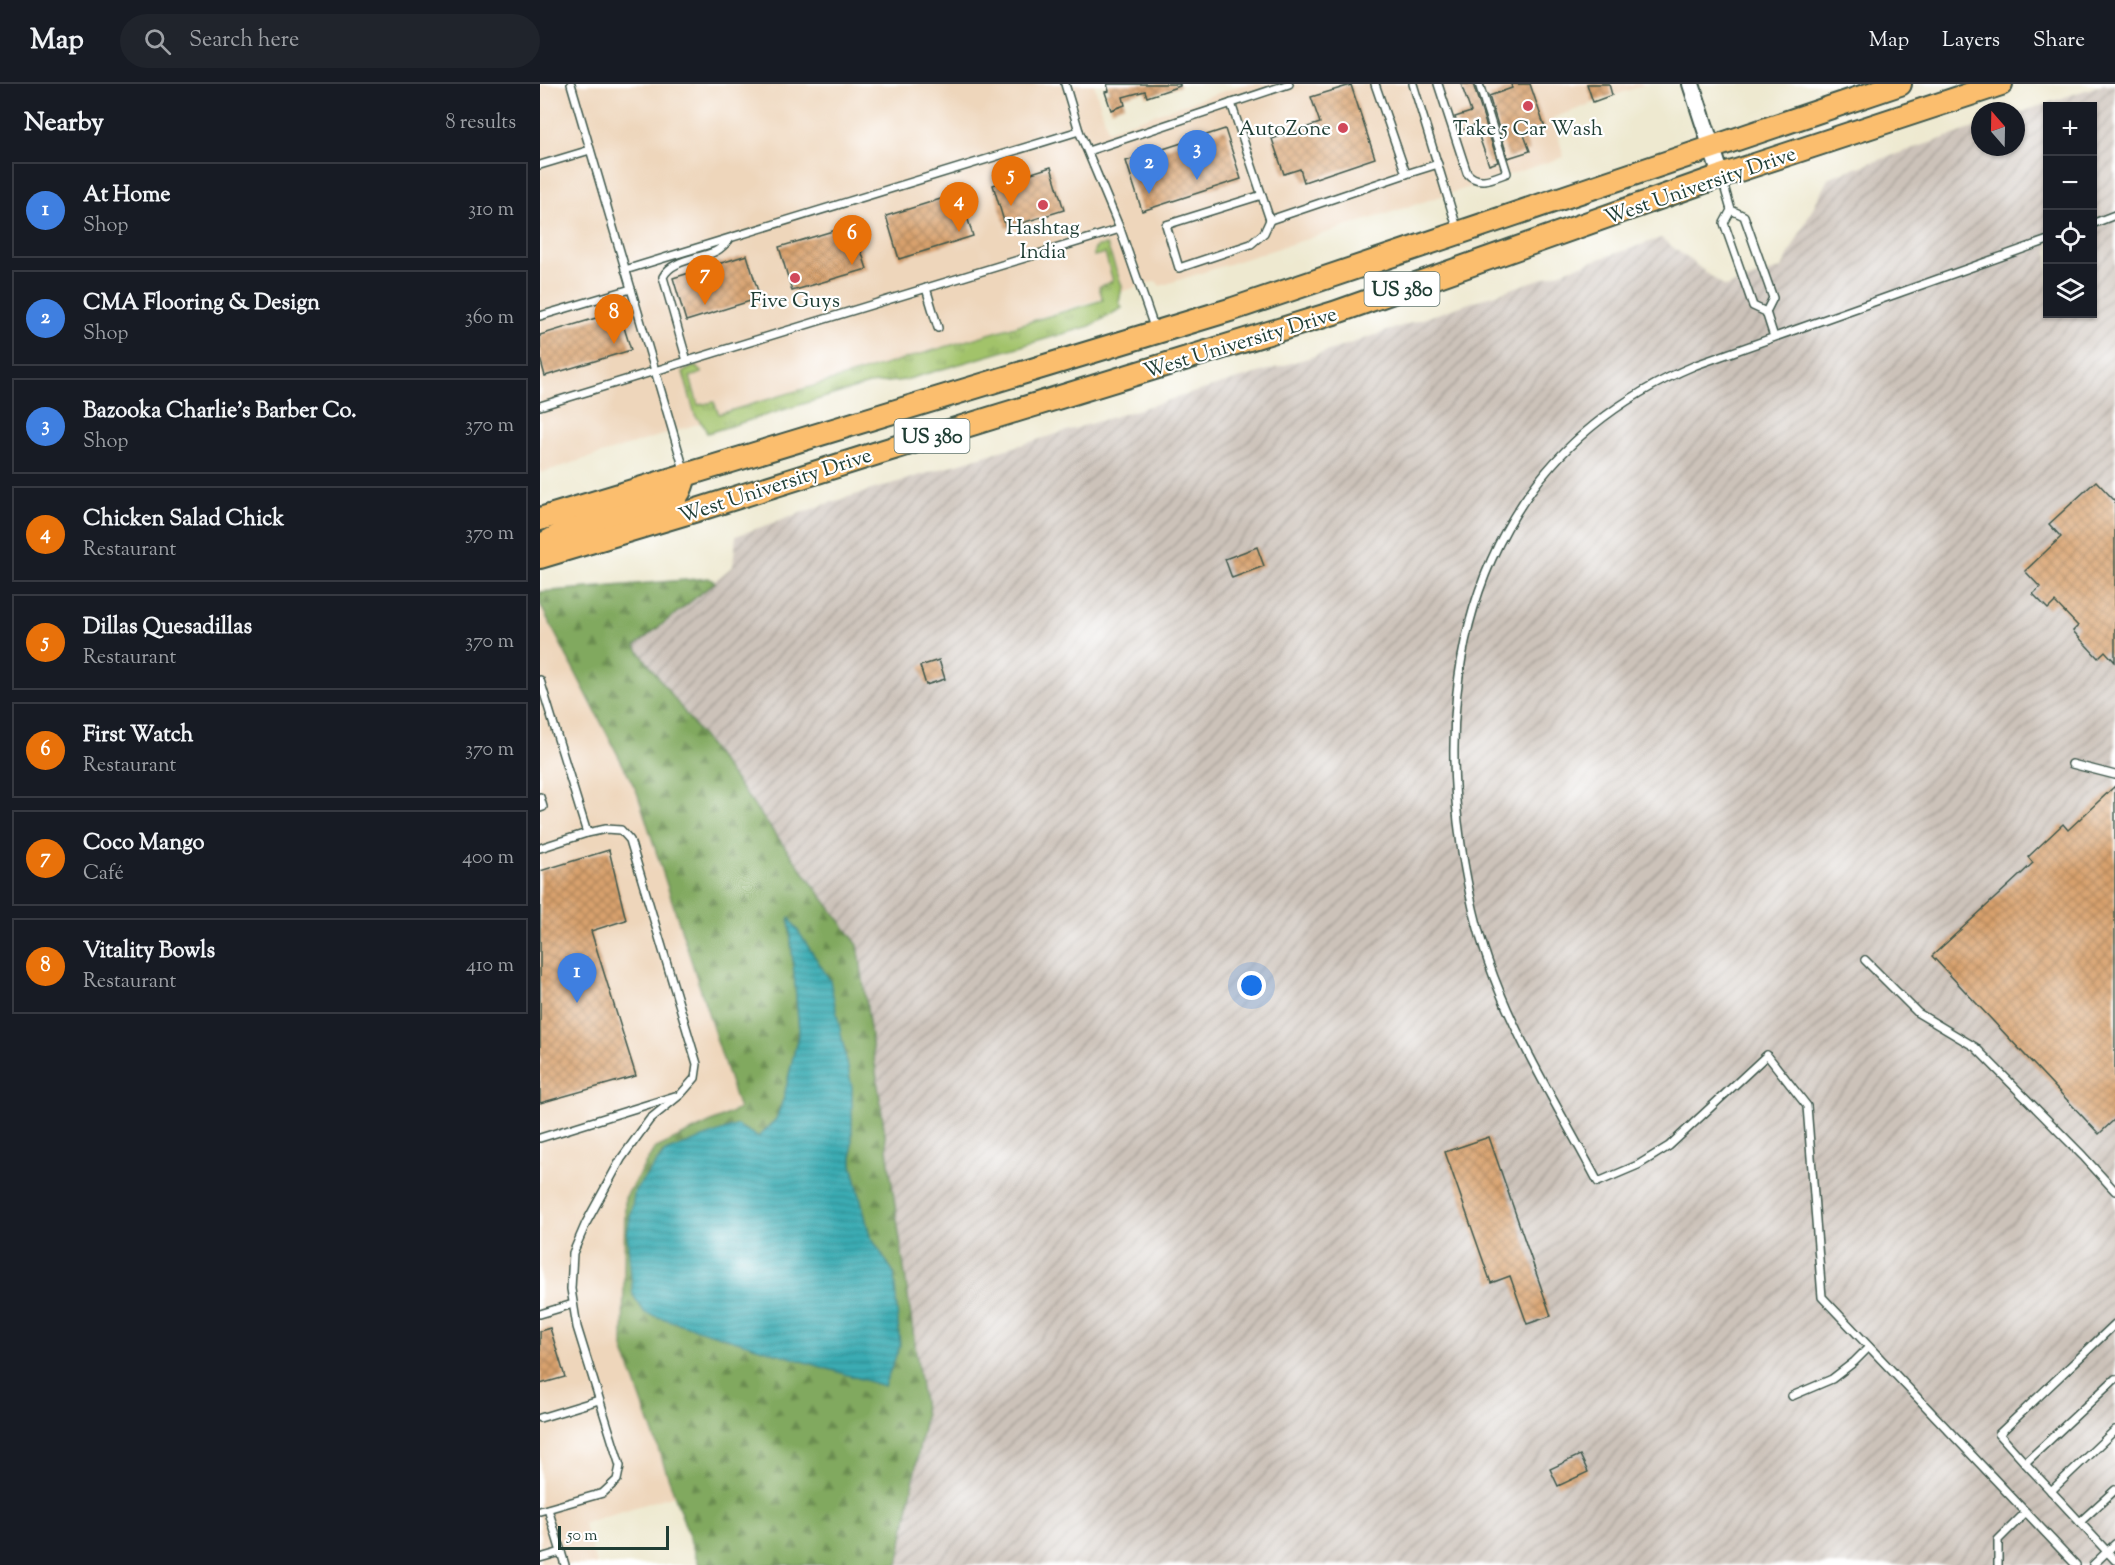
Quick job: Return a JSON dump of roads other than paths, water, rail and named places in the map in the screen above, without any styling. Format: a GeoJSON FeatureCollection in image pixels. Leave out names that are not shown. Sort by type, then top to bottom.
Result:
{"type":"FeatureCollection","features":[{"type":"Feature","properties":{"kind":"highway","name":"West University Drive"},"geometry":{"type":"LineString","coordinates":[[540,519],[1336,276],[1900,84]]}},
{"type":"Feature","properties":{"kind":"highway","name":"West University Drive"},"geometry":{"type":"LineString","coordinates":[[540,557],[1334,313],[1721,176],[2001,84]]}},
{"type":"Feature","properties":{"kind":"highway"},"geometry":{"type":"LineString","coordinates":[[1156,332],[1167,364]]}},
{"type":"Feature","properties":{"kind":"highway"},"geometry":{"type":"LineString","coordinates":[[948,431],[966,418],[1137,366],[1145,357],[1156,332]]}},
{"type":"Feature","properties":{"kind":"highway"},"geometry":{"type":"LineString","coordinates":[[685,475],[697,510]]}},
{"type":"Feature","properties":{"kind":"highway"},"geometry":{"type":"LineString","coordinates":[[540,546],[565,532],[669,502],[679,493],[685,475]]}},
{"type":"Feature","properties":{"kind":"street"},"geometry":{"type":"LineString","coordinates":[[1691,84],[1721,176]]}},
{"type":"Feature","properties":{"kind":"lane"},"geometry":{"type":"LineString","coordinates":[[571,84],[685,475]]}},
{"type":"Feature","properties":{"kind":"lane"},"geometry":{"type":"LineString","coordinates":[[1065,84],[1079,131],[1120,229],[1156,332]]}},
{"type":"Feature","properties":{"kind":"lane"},"geometry":{"type":"LineString","coordinates":[[1088,151],[1288,84]]}},
{"type":"Feature","properties":{"kind":"lane"},"geometry":{"type":"LineString","coordinates":[[1375,84],[1406,174]]}},
{"type":"Feature","properties":{"kind":"lane"},"geometry":{"type":"LineString","coordinates":[[1413,84],[1459,233]]}},
{"type":"Feature","properties":{"kind":"lane"},"geometry":{"type":"LineString","coordinates":[[1438,84],[1467,173],[1472,179],[1481,181],[1507,173],[1479,84]]}},
{"type":"Feature","properties":{"kind":"lane"},"geometry":{"type":"LineString","coordinates":[[1231,103],[1262,195],[1270,220],[1264,233],[1251,244],[1179,268],[1166,225],[1262,195]]}},
{"type":"Feature","properties":{"kind":"lane"},"geometry":{"type":"LineString","coordinates":[[625,270],[1079,131]]}},
{"type":"Feature","properties":{"kind":"lane"},"geometry":{"type":"LineString","coordinates":[[540,165],[590,150]]}},
{"type":"Feature","properties":{"kind":"lane"},"geometry":{"type":"LineString","coordinates":[[1270,220],[1438,164]]}},
{"type":"Feature","properties":{"kind":"lane"},"geometry":{"type":"LineString","coordinates":[[1721,176],[1731,210],[1724,223],[1753,306],[1766,312]]}},
{"type":"Feature","properties":{"kind":"lane"},"geometry":{"type":"LineString","coordinates":[[1731,210],[1744,216],[1773,298],[1766,312],[1774,337]]}},
{"type":"Feature","properties":{"kind":"lane"},"geometry":{"type":"LineString","coordinates":[[2097,222],[2115,215]]}},
{"type":"Feature","properties":{"kind":"lane"},"geometry":{"type":"LineString","coordinates":[[540,406],[1120,229]]}},
{"type":"Feature","properties":{"kind":"lane"},"geometry":{"type":"LineString","coordinates":[[687,361],[663,277],[673,266],[716,252],[730,238]]}},
{"type":"Feature","properties":{"kind":"lane"},"geometry":{"type":"LineString","coordinates":[[2043,242],[1678,373],[1628,400],[1584,434],[1547,473],[1527,499],[1508,528],[1484,576],[1465,636],[1458,677],[1454,759],[1456,809],[1468,885],[1481,938],[1496,981],[1527,1052],[1598,1182],[1638,1165],[1669,1146],[1767,1055],[1807,1106],[1822,1297],[2076,1565]]}},
{"type":"Feature","properties":{"kind":"lane"},"geometry":{"type":"LineString","coordinates":[[926,288],[938,328]]}},
{"type":"Feature","properties":{"kind":"lane"},"geometry":{"type":"LineString","coordinates":[[540,316],[631,289]]}},
{"type":"Feature","properties":{"kind":"lane"},"geometry":{"type":"LineString","coordinates":[[540,680],[587,833]]}},
{"type":"Feature","properties":{"kind":"lane"},"geometry":{"type":"LineString","coordinates":[[2072,764],[2115,774]]}},
{"type":"Feature","properties":{"kind":"lane"},"geometry":{"type":"LineString","coordinates":[[540,797],[543,807],[540,808]]}},
{"type":"Feature","properties":{"kind":"lane"},"geometry":{"type":"LineString","coordinates":[[540,848],[606,829],[621,830],[630,840],[697,1064],[695,1078],[681,1094],[650,1119],[621,1159],[586,1223],[573,1253],[571,1289],[577,1327],[620,1466],[617,1480],[603,1493],[540,1511]]}},
{"type":"Feature","properties":{"kind":"lane"},"geometry":{"type":"LineString","coordinates":[[1865,960],[1918,1013],[1975,1047],[2084,1156],[2115,1191]]}},
{"type":"Feature","properties":{"kind":"lane"},"geometry":{"type":"LineString","coordinates":[[540,1138],[681,1094]]}},
{"type":"Feature","properties":{"kind":"lane"},"geometry":{"type":"LineString","coordinates":[[541,1311],[573,1304]]}},
{"type":"Feature","properties":{"kind":"lane"},"geometry":{"type":"LineString","coordinates":[[2115,1324],[1999,1434],[2115,1560]]}},
{"type":"Feature","properties":{"kind":"lane"},"geometry":{"type":"LineString","coordinates":[[1792,1396],[1832,1379],[1869,1347]]}},
{"type":"Feature","properties":{"kind":"lane"},"geometry":{"type":"LineString","coordinates":[[2025,1463],[2115,1379]]}},
{"type":"Feature","properties":{"kind":"lane"},"geometry":{"type":"LineString","coordinates":[[540,1418],[599,1400]]}},
{"type":"Feature","properties":{"kind":"lane"},"geometry":{"type":"LineString","coordinates":[[2051,1491],[2115,1430]]}},
{"type":"Feature","properties":{"kind":"lane"},"geometry":{"type":"LineString","coordinates":[[2080,1522],[2115,1490]]}},
{"type":"Feature","properties":{"kind":"lane"},"geometry":{"type":"LineString","coordinates":[[548,1509],[565,1565]]}},
{"type":"Feature","properties":{"kind":"lane"},"geometry":{"type":"LineString","coordinates":[[1998,1565],[1998,1540],[2026,1512]]}},
{"type":"Feature","properties":{"kind":"lane"},"geometry":{"type":"LineString","coordinates":[[2093,1565],[2115,1544]]}},
{"type":"Feature","properties":{"kind":"lane"},"geometry":{"type":"LineString","coordinates":[[540,1558],[561,1552]]}},
{"type":"Feature","properties":{"kind":"water"},"geometry":{"type":"Polygon","coordinates":[[[789,917],[830,980],[852,1087],[852,1165],[870,1236],[894,1273],[900,1346],[884,1386],[645,1313],[633,1295],[627,1234],[635,1190],[665,1152],[737,1125],[758,1137],[776,1119],[784,1097],[799,1031],[789,917]]]}},
{"type":"Feature","properties":{"kind":"place","name":"Take 5 Car Wash"},"geometry":{"type":"Point","coordinates":[1528,106]}},
{"type":"Feature","properties":{"kind":"place","name":"AutoZone"},"geometry":{"type":"Point","coordinates":[1343,128]}},
{"type":"Feature","properties":{"kind":"place","name":"Bazooka Charlie's Barber Co."},"geometry":{"type":"Point","coordinates":[1197,180]}},
{"type":"Feature","properties":{"kind":"place","name":"CMA Flooring & Design"},"geometry":{"type":"Point","coordinates":[1149,194]}},
{"type":"Feature","properties":{"kind":"place","name":"Hashtag India"},"geometry":{"type":"Point","coordinates":[1043,205]}},
{"type":"Feature","properties":{"kind":"place","name":"Dillas Quesadillas"},"geometry":{"type":"Point","coordinates":[1011,206]}},
{"type":"Feature","properties":{"kind":"place","name":"Chicken Salad Chick"},"geometry":{"type":"Point","coordinates":[959,232]}},
{"type":"Feature","properties":{"kind":"place","name":"First Watch"},"geometry":{"type":"Point","coordinates":[852,265]}},
{"type":"Feature","properties":{"kind":"place","name":"Five Guys"},"geometry":{"type":"Point","coordinates":[795,278]}},
{"type":"Feature","properties":{"kind":"place","name":"Coco Mango"},"geometry":{"type":"Point","coordinates":[705,305]}},
{"type":"Feature","properties":{"kind":"place","name":"Vitality Bowls"},"geometry":{"type":"Point","coordinates":[614,344]}},
{"type":"Feature","properties":{"kind":"place","name":"At Home"},"geometry":{"type":"Point","coordinates":[577,1003]}}]}
